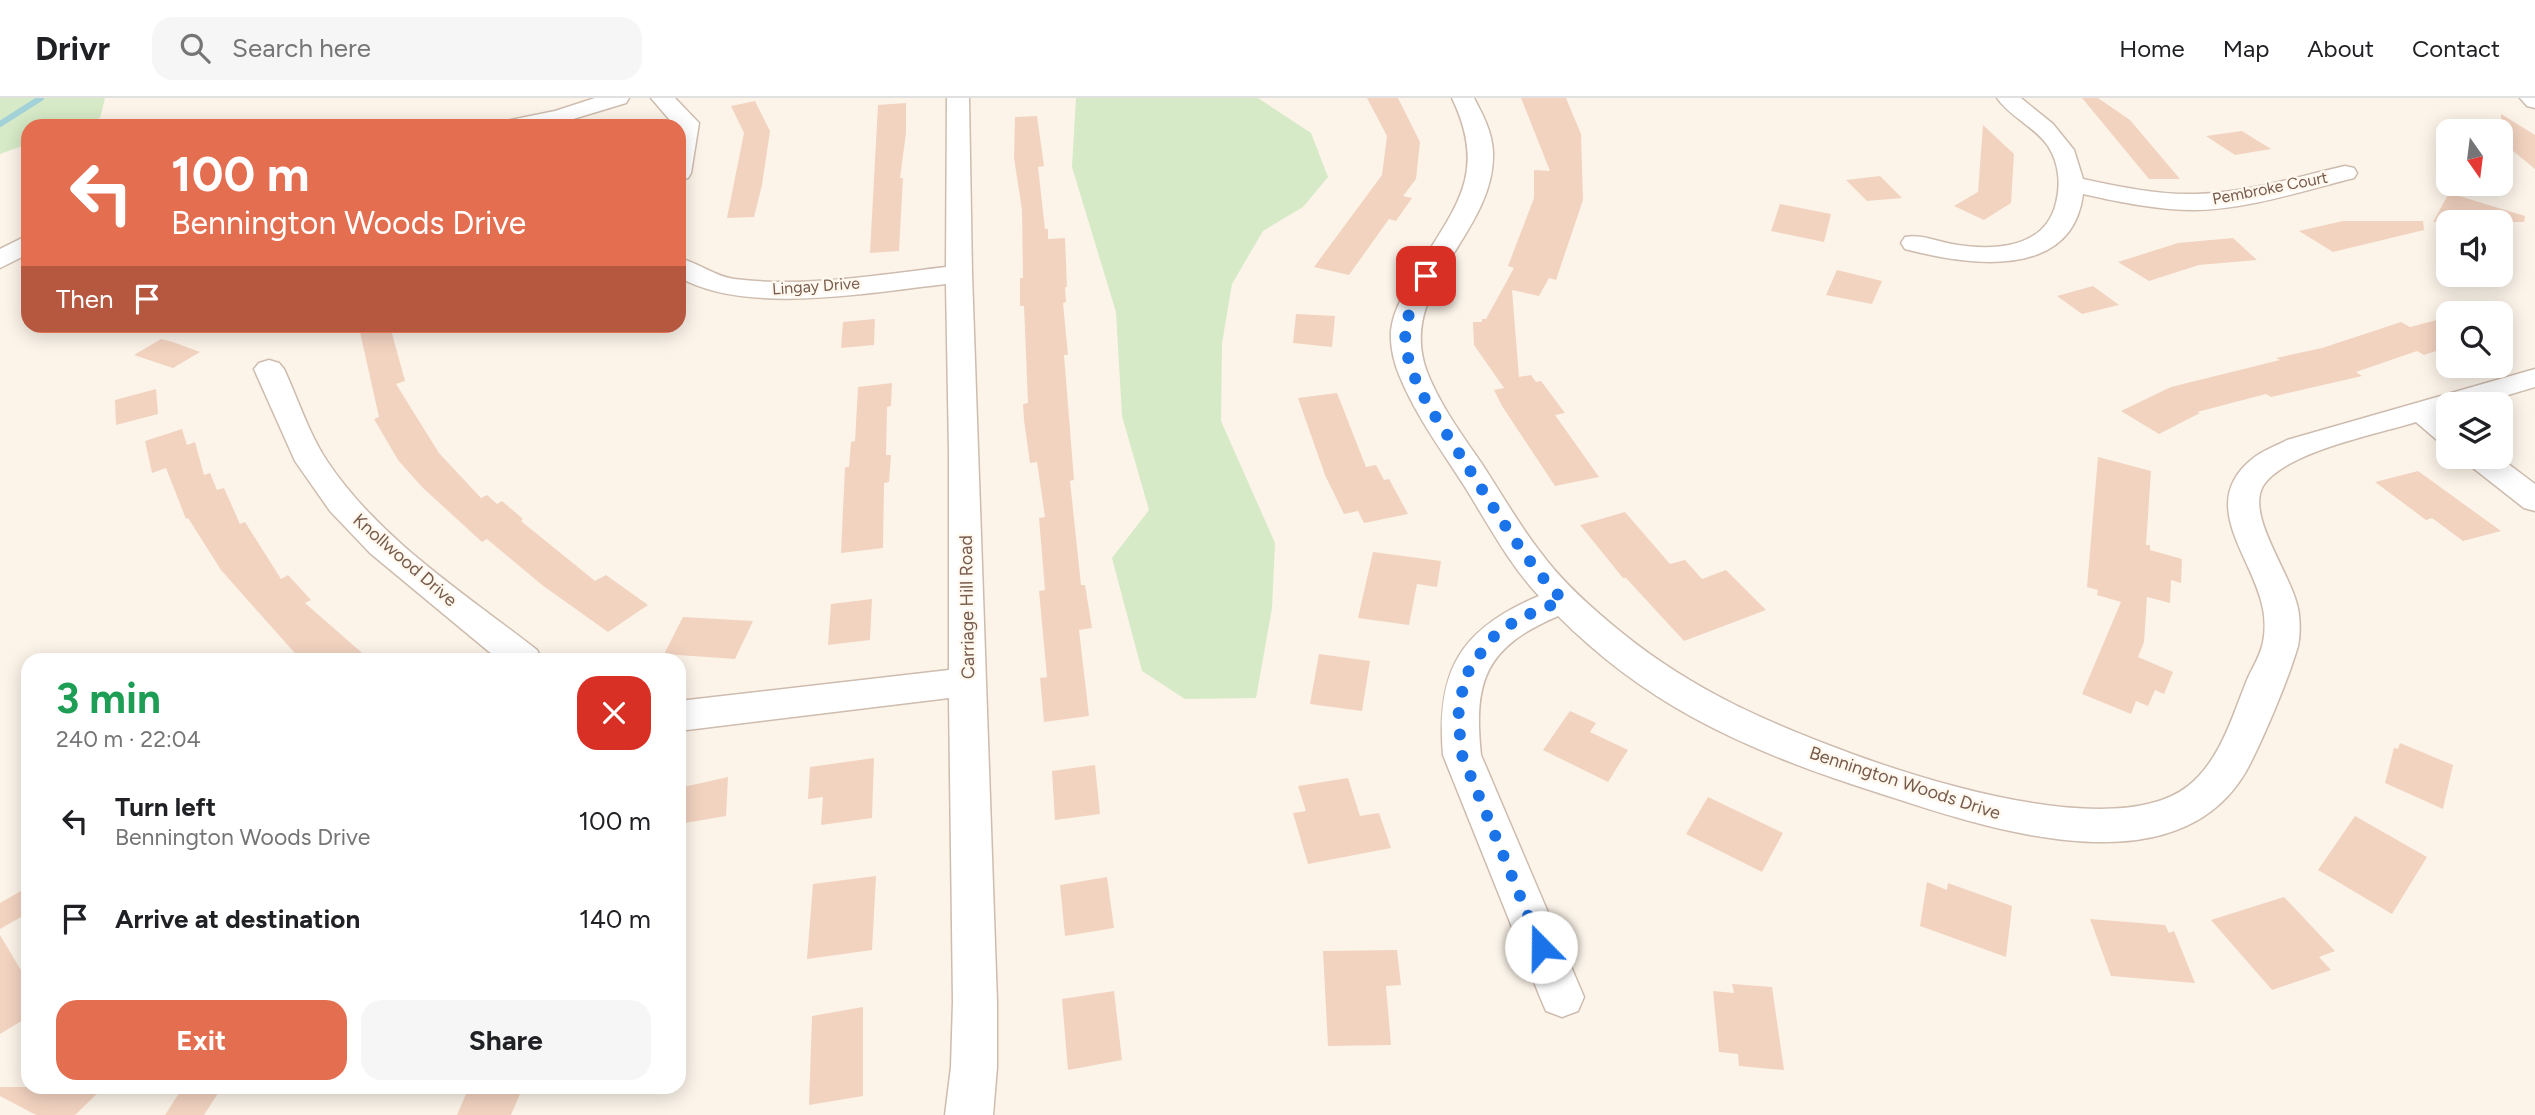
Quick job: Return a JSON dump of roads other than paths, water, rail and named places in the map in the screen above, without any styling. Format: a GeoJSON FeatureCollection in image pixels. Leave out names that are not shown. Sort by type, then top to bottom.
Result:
{"type":"FeatureCollection","features":[{"type":"Feature","properties":{"kind":"street"},"geometry":{"type":"LineString","coordinates":[[550,119],[618,98]]}},
{"type":"Feature","properties":{"kind":"street"},"geometry":{"type":"LineString","coordinates":[[662,98],[683,119]]}},
{"type":"Feature","properties":{"kind":"street","name":"Carriage Hill Road"},"geometry":{"type":"LineString","coordinates":[[958,98],[958,274],[965,453],[967,682],[975,1002],[969,1115]]}},
{"type":"Feature","properties":{"kind":"street","name":"Bennington Woods Drive"},"geometry":{"type":"LineString","coordinates":[[1463,98],[1480,139],[1478,182],[1466,213],[1410,308],[1405,345],[1414,374],[1444,429],[1530,562],[1563,600],[1613,643],[1678,691],[1769,738],[1961,804],[2021,818],[2085,825],[2157,818],[2194,803],[2224,776],[2233,759],[2281,643],[2284,625],[2276,586],[2246,523],[2242,506],[2245,485],[2259,468],[2285,452],[2535,378]]}},
{"type":"Feature","properties":{"kind":"street"},"geometry":{"type":"LineString","coordinates":[[1914,243],[1937,250],[1978,256],[2002,255],[2031,247],[2058,228],[2066,212],[2072,184],[2071,170],[2062,148],[2008,98]]}},
{"type":"Feature","properties":{"kind":"street","name":"Pembroke Court"},"geometry":{"type":"LineString","coordinates":[[2072,184],[2143,199],[2195,202],[2237,197],[2345,173]]}},
{"type":"Feature","properties":{"kind":"street"},"geometry":{"type":"LineString","coordinates":[[0,260],[21,247]]}},
{"type":"Feature","properties":{"kind":"street","name":"Lingay Drive"},"geometry":{"type":"LineString","coordinates":[[686,271],[717,284],[765,290],[958,274]]}},
{"type":"Feature","properties":{"kind":"street","name":"Knollwood Drive"},"geometry":{"type":"LineString","coordinates":[[269,369],[311,461],[341,503],[382,544],[515,653]]}},
{"type":"Feature","properties":{"kind":"street"},"geometry":{"type":"LineString","coordinates":[[2421,411],[2436,423]]}},
{"type":"Feature","properties":{"kind":"street"},"geometry":{"type":"LineString","coordinates":[[2495,469],[2535,500]]}},
{"type":"Feature","properties":{"kind":"street"},"geometry":{"type":"LineString","coordinates":[[1562,997],[1462,755],[1458,717],[1464,681],[1471,666],[1492,638],[1518,619],[1563,600]]}},
{"type":"Feature","properties":{"kind":"street"},"geometry":{"type":"LineString","coordinates":[[686,715],[967,682]]}},
{"type":"Feature","properties":{"kind":"waterway"},"geometry":{"type":"LineString","coordinates":[[0,124],[41,98]]}}]}
